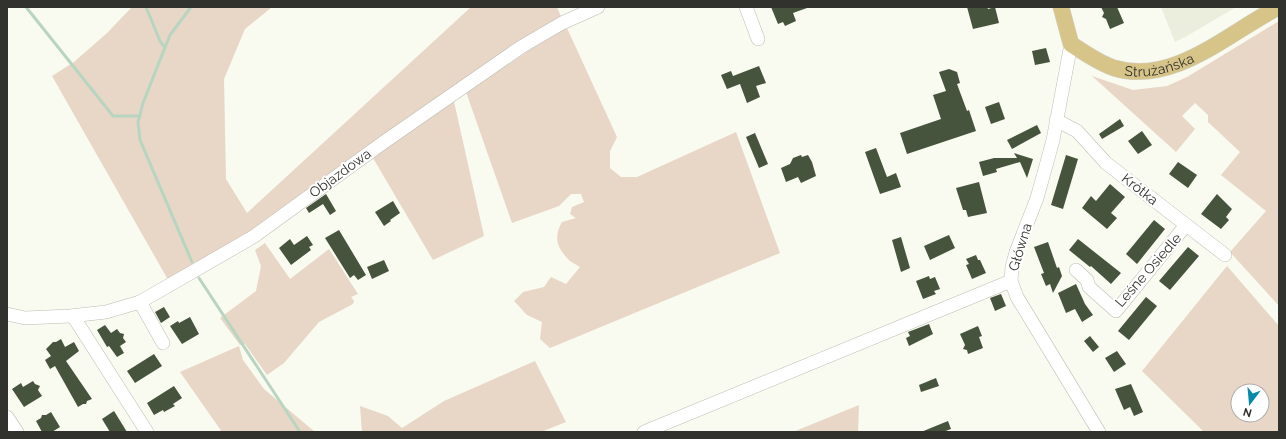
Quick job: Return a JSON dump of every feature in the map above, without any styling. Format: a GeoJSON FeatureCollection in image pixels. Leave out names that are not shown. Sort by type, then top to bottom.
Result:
{"type":"FeatureCollection","features":[{"type":"Feature","properties":{"kind":"main road"},"geometry":{"type":"LineString","coordinates":[[1061,7],[1071,44]]}},
{"type":"Feature","properties":{"kind":"main road","name":"Strużańska"},"geometry":{"type":"LineString","coordinates":[[1071,44],[1103,64],[1115,68],[1139,72],[1152,71],[1167,68],[1185,61],[1279,7]]}},
{"type":"Feature","properties":{"kind":"street","name":"Objazdowa"},"geometry":{"type":"LineString","coordinates":[[7,314],[25,318],[73,316],[106,312],[140,302],[253,237],[384,142],[521,47],[562,23],[598,7]]}},
{"type":"Feature","properties":{"kind":"street"},"geometry":{"type":"LineString","coordinates":[[746,7],[758,39]]}},
{"type":"Feature","properties":{"kind":"street","name":"Główna"},"geometry":{"type":"LineString","coordinates":[[1071,44],[1053,140],[1037,198],[1016,252],[1012,267],[1011,281],[1017,297],[1099,432]]}},
{"type":"Feature","properties":{"kind":"street","name":"Krótka"},"geometry":{"type":"LineString","coordinates":[[1056,120],[1077,131],[1106,163],[1225,255]]}},
{"type":"Feature","properties":{"kind":"street","name":"Leśne Osiedle"},"geometry":{"type":"LineString","coordinates":[[1076,270],[1087,280],[1088,287],[1116,310],[1186,225]]}},
{"type":"Feature","properties":{"kind":"street"},"geometry":{"type":"LineString","coordinates":[[644,432],[1011,281]]}},
{"type":"Feature","properties":{"kind":"street"},"geometry":{"type":"LineString","coordinates":[[140,302],[163,343]]}},
{"type":"Feature","properties":{"kind":"street"},"geometry":{"type":"LineString","coordinates":[[73,316],[147,432]]}},
{"type":"Feature","properties":{"kind":"street"},"geometry":{"type":"LineString","coordinates":[[7,417],[16,432]]}},
{"type":"Feature","properties":{"kind":"shaded area"},"geometry":{"type":"Polygon","coordinates":[[[132,7],[272,7],[245,29],[224,79],[226,179],[247,213],[471,7],[557,7],[562,19],[259,228],[171,285],[52,76],[74,62],[107,33],[132,7]]]}},
{"type":"Feature","properties":{"kind":"shaded area"},"geometry":{"type":"Polygon","coordinates":[[[1161,7],[1236,7],[1175,42],[1161,7]]]}},
{"type":"Feature","properties":{"kind":"shaded area"},"geometry":{"type":"Polygon","coordinates":[[[1279,21],[1279,306],[1230,252],[1266,211],[1221,175],[1240,152],[1208,122],[1208,115],[1195,103],[1182,116],[1195,129],[1176,152],[1092,76],[1133,90],[1167,86],[1187,77],[1279,21]]]}},
{"type":"Feature","properties":{"kind":"shaded area"},"geometry":{"type":"Polygon","coordinates":[[[566,26],[617,137],[610,151],[610,168],[621,177],[637,177],[736,132],[780,253],[550,348],[540,339],[542,322],[527,315],[514,301],[523,292],[544,287],[551,277],[566,284],[580,267],[570,261],[563,254],[558,245],[557,236],[562,222],[576,218],[570,214],[572,207],[584,202],[581,194],[571,194],[559,206],[512,223],[466,92],[566,26]]]}},
{"type":"Feature","properties":{"kind":"shaded area"},"geometry":{"type":"Polygon","coordinates":[[[453,97],[484,236],[433,260],[373,158],[453,97]]]}},
{"type":"Feature","properties":{"kind":"shaded area"},"geometry":{"type":"Polygon","coordinates":[[[265,243],[290,279],[329,249],[358,294],[351,297],[354,301],[353,304],[319,322],[284,363],[267,375],[245,344],[240,345],[220,318],[256,291],[261,266],[255,250],[265,243]]]}},
{"type":"Feature","properties":{"kind":"shaded area"},"geometry":{"type":"Polygon","coordinates":[[[1227,266],[1279,326],[1279,432],[1204,432],[1142,371],[1227,266]]]}},
{"type":"Feature","properties":{"kind":"shaded area"},"geometry":{"type":"Polygon","coordinates":[[[239,346],[243,360],[264,389],[315,432],[222,432],[180,372],[239,346]]]}},
{"type":"Feature","properties":{"kind":"shaded area"},"geometry":{"type":"Polygon","coordinates":[[[535,361],[566,422],[541,432],[362,432],[360,406],[388,416],[402,428],[444,401],[535,361]]]}},
{"type":"Feature","properties":{"kind":"shaded area"},"geometry":{"type":"Polygon","coordinates":[[[859,405],[858,432],[793,432],[859,405]]]}},
{"type":"Feature","properties":{"kind":"building"},"geometry":{"type":"Polygon","coordinates":[[[771,7],[807,8],[793,13],[796,21],[785,26],[783,22],[778,24],[771,7]]]}},
{"type":"Feature","properties":{"kind":"building"},"geometry":{"type":"Polygon","coordinates":[[[967,7],[987,7],[988,9],[995,7],[999,23],[973,29],[967,7]]]}},
{"type":"Feature","properties":{"kind":"building"},"geometry":{"type":"Polygon","coordinates":[[[1101,7],[1117,7],[1124,23],[1110,29],[1106,19],[1102,17],[1104,13],[1101,7]]]}},
{"type":"Feature","properties":{"kind":"building"},"geometry":{"type":"Polygon","coordinates":[[[1046,48],[1050,62],[1035,65],[1032,51],[1046,48]]]}},
{"type":"Feature","properties":{"kind":"building"},"geometry":{"type":"Polygon","coordinates":[[[759,66],[766,83],[756,86],[760,97],[747,103],[740,84],[727,89],[721,75],[731,71],[733,76],[759,66]]]}},
{"type":"Feature","properties":{"kind":"building"},"geometry":{"type":"Polygon","coordinates":[[[949,69],[957,72],[960,83],[957,84],[967,111],[969,110],[976,131],[907,154],[900,133],[941,119],[933,95],[946,91],[939,72],[949,69]]]}},
{"type":"Feature","properties":{"kind":"building"},"geometry":{"type":"Polygon","coordinates":[[[999,102],[1005,119],[991,124],[985,107],[999,102]]]}},
{"type":"Feature","properties":{"kind":"building"},"geometry":{"type":"Polygon","coordinates":[[[1120,119],[1124,126],[1102,139],[1099,134],[1120,119]]]}},
{"type":"Feature","properties":{"kind":"building"},"geometry":{"type":"Polygon","coordinates":[[[1037,125],[1041,133],[1012,149],[1007,140],[1037,125]]]}},
{"type":"Feature","properties":{"kind":"building"},"geometry":{"type":"Polygon","coordinates":[[[1142,131],[1152,145],[1138,154],[1128,141],[1142,131]]]}},
{"type":"Feature","properties":{"kind":"building"},"geometry":{"type":"Polygon","coordinates":[[[755,133],[768,164],[759,168],[746,137],[755,133]]]}},
{"type":"Feature","properties":{"kind":"building"},"geometry":{"type":"Polygon","coordinates":[[[876,148],[887,177],[896,173],[901,187],[880,194],[865,152],[876,148]]]}},
{"type":"Feature","properties":{"kind":"building"},"geometry":{"type":"Polygon","coordinates":[[[1014,153],[1033,159],[1027,178],[1020,162],[996,169],[997,172],[983,176],[979,162],[994,158],[1017,158],[1014,153]]]}},
{"type":"Feature","properties":{"kind":"building"},"geometry":{"type":"Polygon","coordinates":[[[801,155],[802,157],[808,155],[812,162],[816,176],[801,183],[798,177],[786,182],[781,168],[790,164],[793,158],[801,155]]]}},
{"type":"Feature","properties":{"kind":"building"},"geometry":{"type":"Polygon","coordinates":[[[1066,155],[1078,159],[1063,209],[1051,205],[1066,155]]]}},
{"type":"Feature","properties":{"kind":"building"},"geometry":{"type":"Polygon","coordinates":[[[1178,162],[1197,175],[1188,188],[1169,174],[1178,162]]]}},
{"type":"Feature","properties":{"kind":"building"},"geometry":{"type":"Polygon","coordinates":[[[979,182],[987,213],[968,217],[966,210],[963,210],[956,188],[979,182]]]}},
{"type":"Feature","properties":{"kind":"building"},"geometry":{"type":"Polygon","coordinates":[[[1110,184],[1125,197],[1111,213],[1117,218],[1107,229],[1082,208],[1091,196],[1096,201],[1110,184]]]}},
{"type":"Feature","properties":{"kind":"building"},"geometry":{"type":"Polygon","coordinates":[[[326,194],[336,211],[330,215],[323,204],[309,213],[306,208],[326,194]]]}},
{"type":"Feature","properties":{"kind":"building"},"geometry":{"type":"Polygon","coordinates":[[[1217,194],[1232,209],[1226,217],[1229,220],[1221,229],[1201,214],[1217,194]]]}},
{"type":"Feature","properties":{"kind":"building"},"geometry":{"type":"Polygon","coordinates":[[[393,201],[400,213],[384,226],[375,212],[393,201]]]}},
{"type":"Feature","properties":{"kind":"building"},"geometry":{"type":"Polygon","coordinates":[[[1154,220],[1165,229],[1137,264],[1126,254],[1154,220]]]}},
{"type":"Feature","properties":{"kind":"building"},"geometry":{"type":"Polygon","coordinates":[[[339,230],[366,275],[358,280],[354,275],[350,278],[325,238],[339,230]]]}},
{"type":"Feature","properties":{"kind":"building"},"geometry":{"type":"Polygon","coordinates":[[[949,235],[955,248],[930,260],[924,246],[949,235]]]}},
{"type":"Feature","properties":{"kind":"building"},"geometry":{"type":"Polygon","coordinates":[[[307,236],[313,245],[309,247],[311,250],[291,265],[279,248],[290,239],[294,245],[307,236]]]}},
{"type":"Feature","properties":{"kind":"building"},"geometry":{"type":"Polygon","coordinates":[[[901,237],[910,268],[901,272],[892,240],[901,237]]]}},
{"type":"Feature","properties":{"kind":"building"},"geometry":{"type":"Polygon","coordinates":[[[1078,239],[1121,273],[1111,284],[1091,266],[1090,267],[1069,250],[1078,239]]]}},
{"type":"Feature","properties":{"kind":"building"},"geometry":{"type":"Polygon","coordinates":[[[1048,242],[1057,268],[1059,267],[1062,276],[1053,293],[1050,284],[1046,286],[1041,274],[1044,273],[1034,247],[1048,242]]]}},
{"type":"Feature","properties":{"kind":"building"},"geometry":{"type":"Polygon","coordinates":[[[1188,247],[1199,256],[1170,290],[1159,281],[1188,247]]]}},
{"type":"Feature","properties":{"kind":"building"},"geometry":{"type":"Polygon","coordinates":[[[976,255],[986,273],[972,279],[966,265],[969,264],[966,259],[976,255]]]}},
{"type":"Feature","properties":{"kind":"building"},"geometry":{"type":"Polygon","coordinates":[[[384,260],[389,271],[372,279],[367,267],[384,260]]]}},
{"type":"Feature","properties":{"kind":"building"},"geometry":{"type":"Polygon","coordinates":[[[929,276],[930,279],[935,277],[940,289],[934,291],[936,294],[923,299],[916,281],[929,276]]]}},
{"type":"Feature","properties":{"kind":"building"},"geometry":{"type":"Polygon","coordinates":[[[1076,284],[1085,304],[1093,315],[1082,322],[1075,309],[1066,313],[1058,293],[1076,284]]]}},
{"type":"Feature","properties":{"kind":"building"},"geometry":{"type":"Polygon","coordinates":[[[1001,294],[1006,306],[995,311],[990,298],[1001,294]]]}},
{"type":"Feature","properties":{"kind":"building"},"geometry":{"type":"Polygon","coordinates":[[[1146,297],[1157,306],[1129,340],[1118,331],[1146,297]]]}},
{"type":"Feature","properties":{"kind":"building"},"geometry":{"type":"Polygon","coordinates":[[[164,307],[170,317],[161,323],[155,312],[164,307]]]}},
{"type":"Feature","properties":{"kind":"building"},"geometry":{"type":"Polygon","coordinates":[[[190,317],[199,334],[182,344],[170,326],[178,321],[179,323],[190,317]]]}},
{"type":"Feature","properties":{"kind":"building"},"geometry":{"type":"Polygon","coordinates":[[[929,324],[933,334],[909,346],[906,338],[910,336],[908,332],[929,324]]]}},
{"type":"Feature","properties":{"kind":"building"},"geometry":{"type":"Polygon","coordinates":[[[105,325],[111,333],[117,329],[120,333],[124,334],[123,338],[126,342],[120,346],[124,353],[117,357],[109,346],[107,347],[97,330],[105,325]]]}},
{"type":"Feature","properties":{"kind":"building"},"geometry":{"type":"Polygon","coordinates":[[[978,326],[982,336],[979,337],[983,348],[968,354],[967,350],[963,349],[965,345],[960,334],[978,326]]]}},
{"type":"Feature","properties":{"kind":"building"},"geometry":{"type":"Polygon","coordinates":[[[1090,336],[1099,347],[1093,352],[1084,341],[1090,336]]]}},
{"type":"Feature","properties":{"kind":"building"},"geometry":{"type":"Polygon","coordinates":[[[61,339],[65,347],[74,342],[79,351],[66,361],[92,399],[87,401],[86,404],[78,407],[55,366],[50,369],[45,360],[51,356],[46,349],[53,342],[61,339]]]}},
{"type":"Feature","properties":{"kind":"building"},"geometry":{"type":"Polygon","coordinates":[[[1117,351],[1126,364],[1114,372],[1105,358],[1117,351]]]}},
{"type":"Feature","properties":{"kind":"building"},"geometry":{"type":"Polygon","coordinates":[[[154,354],[162,366],[135,383],[127,371],[154,354]]]}},
{"type":"Feature","properties":{"kind":"building"},"geometry":{"type":"Polygon","coordinates":[[[936,378],[939,386],[921,392],[919,385],[936,378]]]}},
{"type":"Feature","properties":{"kind":"building"},"geometry":{"type":"Polygon","coordinates":[[[33,381],[35,384],[40,386],[38,390],[42,396],[24,407],[12,389],[21,383],[23,387],[33,381]]]}},
{"type":"Feature","properties":{"kind":"building"},"geometry":{"type":"Polygon","coordinates":[[[1131,384],[1143,412],[1134,416],[1130,407],[1124,410],[1115,389],[1131,384]]]}},
{"type":"Feature","properties":{"kind":"building"},"geometry":{"type":"Polygon","coordinates":[[[174,386],[182,398],[173,404],[175,406],[154,415],[147,403],[174,386]]]}},
{"type":"Feature","properties":{"kind":"building"},"geometry":{"type":"Polygon","coordinates":[[[114,411],[127,432],[110,432],[102,419],[114,411]]]}},
{"type":"Feature","properties":{"kind":"building"},"geometry":{"type":"Polygon","coordinates":[[[51,412],[60,427],[52,432],[42,432],[36,421],[41,418],[42,415],[46,415],[51,412]]]}},
{"type":"Feature","properties":{"kind":"building"},"geometry":{"type":"Polygon","coordinates":[[[948,421],[951,429],[943,432],[921,432],[948,421]]]}},
{"type":"Feature","properties":{"kind":"waterway"},"geometry":{"type":"LineString","coordinates":[[26,7],[113,116],[140,116]]}},
{"type":"Feature","properties":{"kind":"waterway"},"geometry":{"type":"LineString","coordinates":[[146,7],[160,41],[165,48]]}},
{"type":"Feature","properties":{"kind":"waterway"},"geometry":{"type":"LineString","coordinates":[[191,7],[170,35],[143,103],[138,122],[140,140],[192,262]]}},
{"type":"Feature","properties":{"kind":"waterway"},"geometry":{"type":"LineString","coordinates":[[199,278],[300,432]]}}]}
